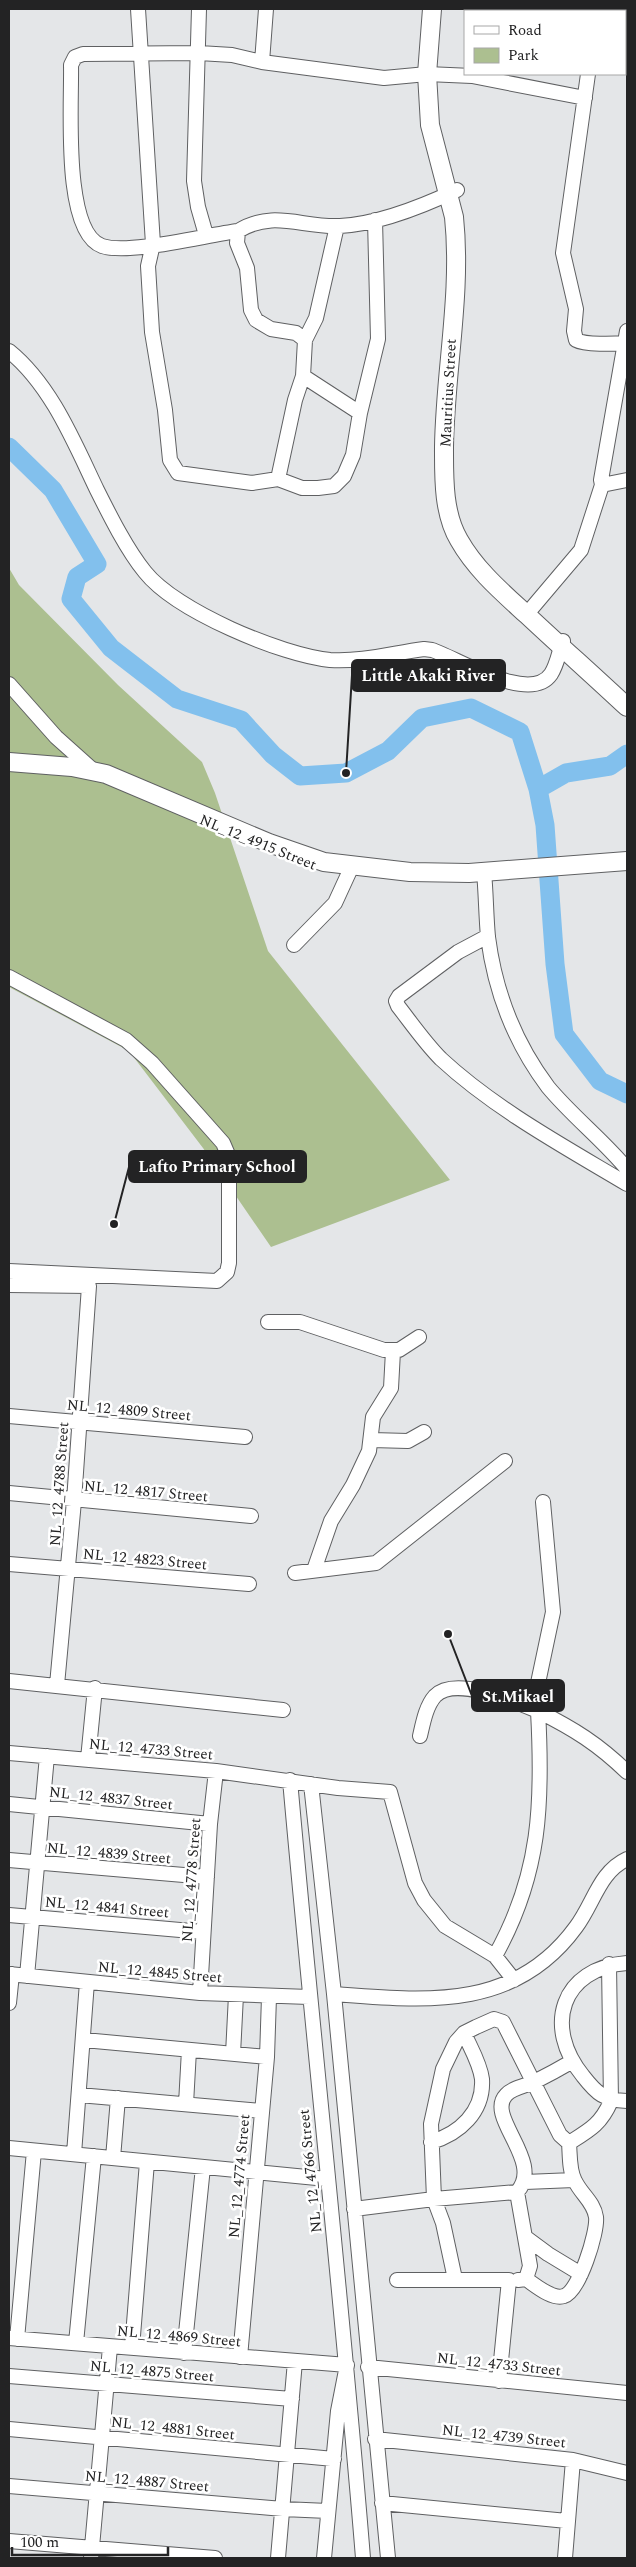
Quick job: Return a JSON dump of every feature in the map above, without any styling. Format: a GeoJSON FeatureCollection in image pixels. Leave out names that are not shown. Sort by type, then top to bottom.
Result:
{"type":"FeatureCollection","features":[{"type":"Feature","properties":{"kind":"main road","name":"Mauritius Street"},"geometry":{"type":"LineString","coordinates":[[432,9],[433,74],[452,192],[464,240],[451,430],[454,499],[465,536],[479,558],[528,613],[626,702]]}},
{"type":"Feature","properties":{"kind":"main road","name":"Mauritius Street"},"geometry":{"type":"LineString","coordinates":[[433,74],[444,9]]}},
{"type":"Feature","properties":{"kind":"main road","name":"NL_12_4915 Street"},"geometry":{"type":"LineString","coordinates":[[9,762],[94,771],[118,778],[312,859],[351,869]]}},
{"type":"Feature","properties":{"kind":"main road","name":"NL_12_4915 Street"},"geometry":{"type":"LineString","coordinates":[[9,768],[71,773],[106,780],[302,862],[321,868],[485,875],[574,868]]}},
{"type":"Feature","properties":{"kind":"main road"},"geometry":{"type":"LineString","coordinates":[[574,868],[627,861]]}},
{"type":"Feature","properties":{"kind":"main road"},"geometry":{"type":"LineString","coordinates":[[574,868],[627,867]]}},
{"type":"Feature","properties":{"kind":"street"},"geometry":{"type":"LineString","coordinates":[[138,9],[153,244],[148,266],[152,332],[173,468],[178,473],[252,483],[278,479],[302,488],[334,486],[344,476],[353,454],[360,413],[378,339],[375,220]]}},
{"type":"Feature","properties":{"kind":"street"},"geometry":{"type":"LineString","coordinates":[[199,9],[194,181],[198,207],[206,235]]}},
{"type":"Feature","properties":{"kind":"street"},"geometry":{"type":"LineString","coordinates":[[262,62],[266,9]]}},
{"type":"Feature","properties":{"kind":"street"},"geometry":{"type":"LineString","coordinates":[[452,192],[375,220],[337,226],[269,219],[249,224],[238,231],[124,248],[103,246],[90,240],[80,220],[72,179],[71,65],[75,57],[83,54],[199,53],[232,55],[262,62],[384,78],[433,74],[510,78],[585,98]]}},
{"type":"Feature","properties":{"kind":"street"},"geometry":{"type":"LineString","coordinates":[[528,613],[581,550],[602,485],[600,480],[626,337],[581,342],[576,340],[574,331],[576,309],[563,253],[588,75]]}},
{"type":"Feature","properties":{"kind":"street"},"geometry":{"type":"LineString","coordinates":[[278,479],[295,400],[304,376],[305,340],[316,318],[337,226]]}},
{"type":"Feature","properties":{"kind":"street"},"geometry":{"type":"LineString","coordinates":[[238,231],[238,243],[247,268],[250,310],[256,320],[271,328],[296,333],[305,340]]}},
{"type":"Feature","properties":{"kind":"street"},"geometry":{"type":"LineString","coordinates":[[9,350],[34,377],[58,412],[98,493],[145,572],[154,582],[182,602],[240,632],[284,650],[313,657],[351,660],[416,650],[432,650],[494,678],[515,684],[534,682],[547,678],[554,668],[562,644]]}},
{"type":"Feature","properties":{"kind":"street"},"geometry":{"type":"LineString","coordinates":[[304,376],[360,413]]}},
{"type":"Feature","properties":{"kind":"street"},"geometry":{"type":"LineString","coordinates":[[602,485],[627,480]]}},
{"type":"Feature","properties":{"kind":"street"},"geometry":{"type":"LineString","coordinates":[[9,684],[15,699],[94,771]]}},
{"type":"Feature","properties":{"kind":"street"},"geometry":{"type":"LineString","coordinates":[[294,945],[335,903],[351,869]]}},
{"type":"Feature","properties":{"kind":"street"},"geometry":{"type":"LineString","coordinates":[[485,875],[488,936],[495,971],[509,1018],[523,1051],[550,1088],[612,1150],[627,1169]]}},
{"type":"Feature","properties":{"kind":"street"},"geometry":{"type":"LineString","coordinates":[[488,936],[458,952],[399,996],[396,1001],[398,1006],[423,1040],[461,1074],[539,1133],[627,1184]]}},
{"type":"Feature","properties":{"kind":"street"},"geometry":{"type":"LineString","coordinates":[[9,977],[126,1040],[152,1063],[223,1143],[229,1157],[229,1263],[227,1272],[217,1281],[9,1271]]}},
{"type":"Feature","properties":{"kind":"street","name":"NL_12_4788 Street"},"geometry":{"type":"LineString","coordinates":[[9,1285],[89,1286],[74,1501],[57,1685]]}},
{"type":"Feature","properties":{"kind":"street"},"geometry":{"type":"LineString","coordinates":[[268,1322],[300,1322],[393,1351],[399,1350],[419,1337]]}},
{"type":"Feature","properties":{"kind":"street"},"geometry":{"type":"LineString","coordinates":[[314,1570],[331,1521],[363,1467],[372,1440],[373,1417],[391,1388],[393,1351]]}},
{"type":"Feature","properties":{"kind":"street","name":"NL_12_4809 Street"},"geometry":{"type":"LineString","coordinates":[[9,1416],[245,1437]]}},
{"type":"Feature","properties":{"kind":"street"},"geometry":{"type":"LineString","coordinates":[[372,1440],[408,1441],[424,1432]]}},
{"type":"Feature","properties":{"kind":"street"},"geometry":{"type":"LineString","coordinates":[[294,1573],[376,1563],[505,1461]]}},
{"type":"Feature","properties":{"kind":"street","name":"NL_12_4817 Street"},"geometry":{"type":"LineString","coordinates":[[9,1493],[74,1501],[251,1516]]}},
{"type":"Feature","properties":{"kind":"street"},"geometry":{"type":"LineString","coordinates":[[514,1980],[495,1956],[510,1930],[517,1910],[532,1861],[538,1830],[540,1745],[538,1683],[553,1612],[543,1502]]}},
{"type":"Feature","properties":{"kind":"street","name":"NL_12_4823 Street"},"geometry":{"type":"LineString","coordinates":[[9,1564],[249,1584]]}},
{"type":"Feature","properties":{"kind":"street"},"geometry":{"type":"LineString","coordinates":[[9,1681],[95,1688],[283,1710]]}},
{"type":"Feature","properties":{"kind":"street"},"geometry":{"type":"LineString","coordinates":[[88,1759],[95,1688]]}},
{"type":"Feature","properties":{"kind":"street"},"geometry":{"type":"LineString","coordinates":[[420,1736],[430,1704],[436,1695],[446,1690],[459,1689],[500,1695],[574,1729],[601,1747],[627,1772]]}},
{"type":"Feature","properties":{"kind":"street","name":"NL_12_4733 Street"},"geometry":{"type":"LineString","coordinates":[[9,1752],[216,1771],[311,1784],[390,1792],[415,1883],[424,1900],[445,1926],[495,1956]]}},
{"type":"Feature","properties":{"kind":"street"},"geometry":{"type":"LineString","coordinates":[[27,1976],[47,1756]]}},
{"type":"Feature","properties":{"kind":"street","name":"NL_12_4778 Street"},"geometry":{"type":"LineString","coordinates":[[200,1993],[210,1824],[216,1771]]}},
{"type":"Feature","properties":{"kind":"street","name":"NL_12_4766 Street"},"geometry":{"type":"LineString","coordinates":[[290,1780],[309,1997],[347,2365],[363,2558]]}},
{"type":"Feature","properties":{"kind":"street"},"geometry":{"type":"LineString","coordinates":[[311,1784],[334,1994],[368,2367],[388,2558]]}},
{"type":"Feature","properties":{"kind":"street","name":"NL_12_4837 Street"},"geometry":{"type":"LineString","coordinates":[[9,1804],[210,1824]]}},
{"type":"Feature","properties":{"kind":"street"},"geometry":{"type":"LineString","coordinates":[[334,1994],[436,2000],[452,1998],[514,1980],[534,1970],[568,1938],[582,1918],[604,1877],[616,1864],[627,1859]]}},
{"type":"Feature","properties":{"kind":"street","name":"NL_12_4839 Street"},"geometry":{"type":"LineString","coordinates":[[9,1860],[207,1878]]}},
{"type":"Feature","properties":{"kind":"street","name":"NL_12_4841 Street"},"geometry":{"type":"LineString","coordinates":[[9,1915],[203,1932]]}},
{"type":"Feature","properties":{"kind":"street"},"geometry":{"type":"LineString","coordinates":[[627,1962],[609,1964],[582,1978],[564,2006],[561,2032],[571,2062],[596,2091],[610,2100],[627,2101]]}},
{"type":"Feature","properties":{"kind":"street"},"geometry":{"type":"LineString","coordinates":[[569,2143],[596,2125],[604,2116],[610,2100],[609,1964]]}},
{"type":"Feature","properties":{"kind":"street"},"geometry":{"type":"LineString","coordinates":[[9,2003],[10,1974]]}},
{"type":"Feature","properties":{"kind":"street","name":"NL_12_4845 Street"},"geometry":{"type":"LineString","coordinates":[[10,1974],[200,1993],[309,1997]]}},
{"type":"Feature","properties":{"kind":"street"},"geometry":{"type":"LineString","coordinates":[[74,2154],[87,1982]]}},
{"type":"Feature","properties":{"kind":"street"},"geometry":{"type":"LineString","coordinates":[[233,2054],[236,1995]]}},
{"type":"Feature","properties":{"kind":"street","name":"NL_12_4774 Street"},"geometry":{"type":"LineString","coordinates":[[240,2357],[267,2057],[269,1997]]}},
{"type":"Feature","properties":{"kind":"street"},"geometry":{"type":"LineString","coordinates":[[455,2279],[443,2223],[434,2199],[430,2142],[431,2124],[443,2069],[448,2056],[464,2033],[494,2019],[503,2022],[533,2082],[560,2135],[569,2143],[574,2180],[588,2198],[596,2219],[594,2235],[577,2284],[564,2296],[549,2293],[528,2273],[521,2187],[524,2163],[502,2112],[501,2104],[508,2092],[533,2082],[571,2062]]}},
{"type":"Feature","properties":{"kind":"street"},"geometry":{"type":"LineString","coordinates":[[430,2142],[459,2130],[478,2104],[482,2079],[464,2033]]}},
{"type":"Feature","properties":{"kind":"street"},"geometry":{"type":"LineString","coordinates":[[84,2040],[267,2057]]}},
{"type":"Feature","properties":{"kind":"street"},"geometry":{"type":"LineString","coordinates":[[186,2104],[189,2050]]}},
{"type":"Feature","properties":{"kind":"street"},"geometry":{"type":"LineString","coordinates":[[79,2095],[262,2110]]}},
{"type":"Feature","properties":{"kind":"street"},"geometry":{"type":"LineString","coordinates":[[113,2158],[118,2098]]}},
{"type":"Feature","properties":{"kind":"street"},"geometry":{"type":"LineString","coordinates":[[9,2148],[327,2179]]}},
{"type":"Feature","properties":{"kind":"street"},"geometry":{"type":"LineString","coordinates":[[13,2338],[34,2151]]}},
{"type":"Feature","properties":{"kind":"street"},"geometry":{"type":"LineString","coordinates":[[76,2343],[94,2156]]}},
{"type":"Feature","properties":{"kind":"street"},"geometry":{"type":"LineString","coordinates":[[132,2348],[147,2162]]}},
{"type":"Feature","properties":{"kind":"street"},"geometry":{"type":"LineString","coordinates":[[184,2353],[203,2167]]}},
{"type":"Feature","properties":{"kind":"street"},"geometry":{"type":"LineString","coordinates":[[354,2210],[574,2180]]}},
{"type":"Feature","properties":{"kind":"street"},"geometry":{"type":"LineString","coordinates":[[525,2237],[548,2254],[581,2274]]}},
{"type":"Feature","properties":{"kind":"street"},"geometry":{"type":"LineString","coordinates":[[397,2280],[509,2280],[528,2273],[548,2254]]}},
{"type":"Feature","properties":{"kind":"street"},"geometry":{"type":"LineString","coordinates":[[500,2381],[509,2280]]}},
{"type":"Feature","properties":{"kind":"street","name":"NL_12_4869 Street"},"geometry":{"type":"LineString","coordinates":[[13,2338],[347,2365]]}},
{"type":"Feature","properties":{"kind":"street"},"geometry":{"type":"LineString","coordinates":[[91,2553],[110,2347]]}},
{"type":"Feature","properties":{"kind":"street"},"geometry":{"type":"LineString","coordinates":[[278,2558],[295,2361]]}},
{"type":"Feature","properties":{"kind":"street"},"geometry":{"type":"LineString","coordinates":[[324,2558],[342,2385],[347,2365]]}},
{"type":"Feature","properties":{"kind":"street","name":"NL_12_4733 Street"},"geometry":{"type":"LineString","coordinates":[[368,2367],[627,2393]]}},
{"type":"Feature","properties":{"kind":"street","name":"NL_12_4875 Street"},"geometry":{"type":"LineString","coordinates":[[9,2376],[292,2399]]}},
{"type":"Feature","properties":{"kind":"street","name":"NL_12_4881 Street"},"geometry":{"type":"LineString","coordinates":[[9,2429],[334,2459]]}},
{"type":"Feature","properties":{"kind":"street","name":"NL_12_4739 Street"},"geometry":{"type":"LineString","coordinates":[[375,2439],[573,2460],[627,2473]]}},
{"type":"Feature","properties":{"kind":"street"},"geometry":{"type":"LineString","coordinates":[[565,2558],[573,2460]]}},
{"type":"Feature","properties":{"kind":"street","name":"NL_12_4887 Street"},"geometry":{"type":"LineString","coordinates":[[9,2486],[283,2509],[328,2511]]}},
{"type":"Feature","properties":{"kind":"street"},"geometry":{"type":"LineString","coordinates":[[382,2503],[567,2521]]}},
{"type":"Feature","properties":{"kind":"street"},"geometry":{"type":"LineString","coordinates":[[9,2541],[91,2553],[215,2558]]}},
{"type":"Feature","properties":{"kind":"green space"},"geometry":{"type":"Polygon","coordinates":[[[9,568],[19,585],[118,685],[202,762],[215,793],[268,951],[450,1180],[271,1247],[203,1148],[129,1051],[9,987],[9,568]]]}},
{"type":"Feature","properties":{"kind":"waterway"},"geometry":{"type":"LineString","coordinates":[[9,447],[53,490],[97,564],[77,577],[71,599],[111,648],[177,699],[241,720],[273,755],[300,776],[346,773],[388,751],[422,718],[471,708],[520,732],[538,789],[545,825],[555,964],[564,1034],[600,1081],[627,1094]]}},
{"type":"Feature","properties":{"kind":"waterway"},"geometry":{"type":"LineString","coordinates":[[538,789],[566,773],[610,766],[627,754]]}},
{"type":"Feature","properties":{"kind":"place","name":"Little Akaki River"},"geometry":{"type":"Point","coordinates":[346,773]}},
{"type":"Feature","properties":{"kind":"place","name":"Lafto Primary School"},"geometry":{"type":"Point","coordinates":[114,1224]}},
{"type":"Feature","properties":{"kind":"place","name":"St.Mikael"},"geometry":{"type":"Point","coordinates":[448,1634]}}]}
